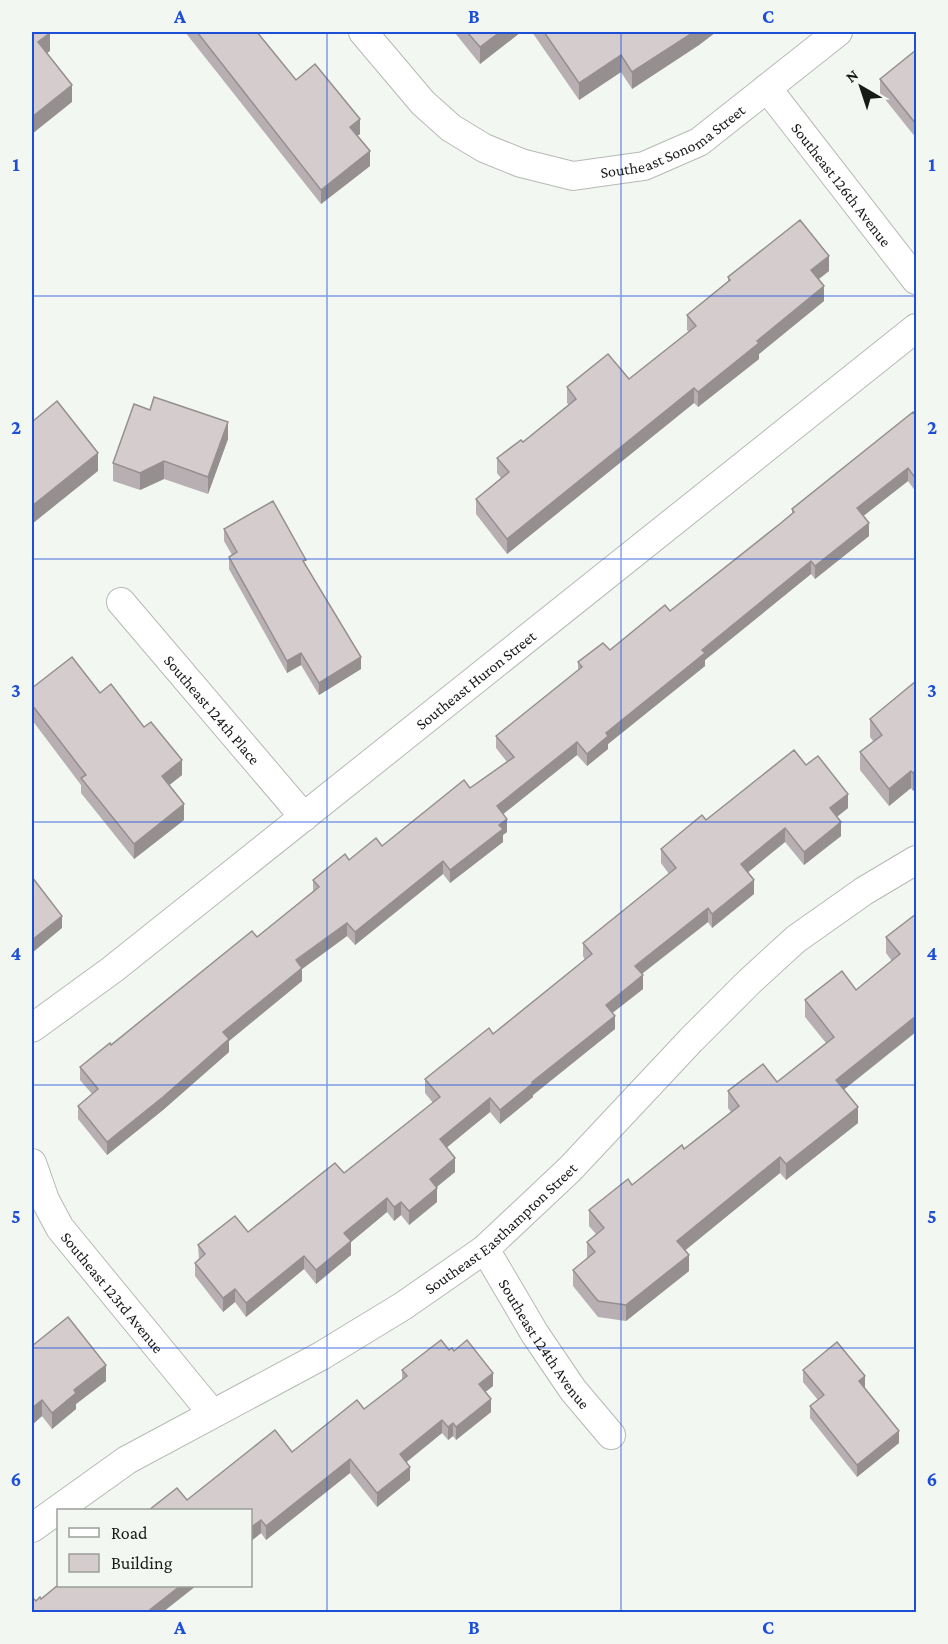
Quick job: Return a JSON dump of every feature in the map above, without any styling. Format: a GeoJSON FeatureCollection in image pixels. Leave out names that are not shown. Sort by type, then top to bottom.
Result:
{"type":"FeatureCollection","features":[{"type":"Feature","properties":{"kind":"street","name":"Southeast Sonoma Street"},"geometry":{"type":"LineString","coordinates":[[363,32],[423,103],[451,128],[484,148],[521,163],[573,176],[644,166],[699,142],[838,32]]}},
{"type":"Feature","properties":{"kind":"street","name":"Southeast 126th Avenue"},"geometry":{"type":"LineString","coordinates":[[767,88],[916,280]]}},
{"type":"Feature","properties":{"kind":"street","name":"Southeast Huron Street"},"geometry":{"type":"LineString","coordinates":[[32,1028],[113,969],[916,328]]}},
{"type":"Feature","properties":{"kind":"street","name":"Southeast 124th Place"},"geometry":{"type":"LineString","coordinates":[[121,602],[304,817]]}},
{"type":"Feature","properties":{"kind":"street","name":"Southeast Easthampton Street"},"geometry":{"type":"LineString","coordinates":[[59,1509],[127,1460],[321,1356],[394,1312],[485,1249],[570,1169],[691,1040],[796,939],[864,891],[916,861]]}},
{"type":"Feature","properties":{"kind":"street","name":"Southeast 123rd Avenue"},"geometry":{"type":"LineString","coordinates":[[32,1163],[45,1200],[60,1228],[212,1413]]}},
{"type":"Feature","properties":{"kind":"street","name":"Southeast 124th Avenue"},"geometry":{"type":"LineString","coordinates":[[485,1249],[542,1344],[573,1390],[611,1435]]}},
{"type":"Feature","properties":{"kind":"street","name":"Southeast Easthampton Street"},"geometry":{"type":"LineString","coordinates":[[32,1528],[57,1510]]}},
{"type":"Feature","properties":{"kind":"building"},"geometry":{"type":"Polygon","coordinates":[[[32,32],[50,33],[38,42],[72,85],[32,117],[32,32]]]}},
{"type":"Feature","properties":{"kind":"building"},"geometry":{"type":"Polygon","coordinates":[[[197,32],[257,32],[296,80],[315,64],[360,119],[350,127],[370,151],[321,190],[197,32]]]}},
{"type":"Feature","properties":{"kind":"building"},"geometry":{"type":"Polygon","coordinates":[[[467,32],[500,32],[480,47],[467,32]]]}},
{"type":"Feature","properties":{"kind":"building"},"geometry":{"type":"Polygon","coordinates":[[[544,32],[694,32],[632,72],[621,55],[579,83],[544,32]]]}},
{"type":"Feature","properties":{"kind":"building"},"geometry":{"type":"Polygon","coordinates":[[[916,50],[916,124],[880,79],[916,50]]]}},
{"type":"Feature","properties":{"kind":"building"},"geometry":{"type":"Polygon","coordinates":[[[800,220],[829,256],[811,270],[824,286],[698,392],[694,388],[507,539],[476,499],[509,472],[497,458],[521,440],[523,442],[576,399],[567,387],[608,354],[629,379],[696,326],[687,315],[730,280],[728,277],[800,220]]]}},
{"type":"Feature","properties":{"kind":"building"},"geometry":{"type":"Polygon","coordinates":[[[154,397],[228,422],[208,477],[164,461],[140,473],[113,463],[134,404],[150,410],[154,397]]]}},
{"type":"Feature","properties":{"kind":"building"},"geometry":{"type":"Polygon","coordinates":[[[57,401],[98,453],[32,506],[32,422],[57,401]]]}},
{"type":"Feature","properties":{"kind":"building"},"geometry":{"type":"Polygon","coordinates":[[[913,412],[916,416],[916,479],[908,468],[857,508],[869,523],[815,566],[811,561],[702,650],[705,653],[606,733],[608,736],[587,754],[577,742],[497,806],[507,819],[499,825],[503,829],[450,870],[443,861],[355,932],[347,923],[296,960],[302,968],[223,1032],[229,1039],[107,1142],[78,1106],[98,1089],[80,1067],[110,1043],[111,1045],[252,931],[257,937],[319,887],[313,880],[345,854],[349,860],[376,838],[382,846],[464,780],[470,788],[514,757],[496,736],[582,667],[578,662],[603,643],[610,650],[665,605],[670,611],[781,523],[794,512],[792,509],[913,412]]]}},
{"type":"Feature","properties":{"kind":"building"},"geometry":{"type":"Polygon","coordinates":[[[273,501],[306,560],[303,561],[361,657],[319,683],[301,653],[287,661],[229,557],[237,552],[224,529],[273,501]]]}},
{"type":"Feature","properties":{"kind":"building"},"geometry":{"type":"Polygon","coordinates":[[[72,657],[100,693],[111,684],[144,727],[151,722],[182,760],[162,776],[184,804],[134,844],[81,778],[86,775],[32,705],[32,688],[72,657]]]}},
{"type":"Feature","properties":{"kind":"building"},"geometry":{"type":"Polygon","coordinates":[[[916,681],[916,770],[913,773],[911,771],[889,789],[860,752],[882,735],[870,719],[916,681]]]}},
{"type":"Feature","properties":{"kind":"building"},"geometry":{"type":"Polygon","coordinates":[[[794,750],[806,765],[818,756],[848,794],[830,808],[841,822],[804,852],[785,828],[741,864],[754,880],[712,914],[708,908],[635,966],[643,975],[606,1005],[615,1016],[500,1110],[490,1098],[440,1139],[455,1158],[430,1179],[437,1188],[409,1211],[401,1202],[394,1207],[387,1198],[344,1233],[351,1241],[316,1270],[304,1256],[246,1303],[235,1289],[223,1298],[195,1263],[205,1254],[198,1245],[235,1216],[248,1232],[335,1163],[344,1173],[440,1097],[425,1079],[489,1028],[493,1034],[592,954],[583,943],[676,868],[661,849],[702,815],[706,820],[794,750]]]}},
{"type":"Feature","properties":{"kind":"building"},"geometry":{"type":"Polygon","coordinates":[[[32,877],[62,916],[32,940],[32,877]]]}},
{"type":"Feature","properties":{"kind":"building"},"geometry":{"type":"Polygon","coordinates":[[[916,914],[916,1016],[836,1080],[858,1107],[786,1164],[780,1157],[677,1241],[689,1255],[626,1305],[598,1301],[573,1270],[595,1252],[587,1242],[604,1228],[589,1210],[628,1179],[632,1185],[682,1145],[684,1149],[739,1106],[728,1091],[763,1064],[777,1082],[834,1037],[805,1000],[842,971],[856,990],[900,954],[886,937],[916,914]]]}},
{"type":"Feature","properties":{"kind":"building"},"geometry":{"type":"Polygon","coordinates":[[[68,1317],[106,1365],[74,1390],[76,1393],[52,1413],[42,1400],[32,1408],[32,1346],[68,1317]]]}},
{"type":"Feature","properties":{"kind":"building"},"geometry":{"type":"Polygon","coordinates":[[[441,1340],[449,1350],[452,1348],[454,1351],[467,1340],[493,1373],[479,1384],[491,1399],[456,1427],[453,1423],[448,1427],[442,1420],[400,1454],[410,1467],[377,1493],[350,1459],[266,1526],[261,1520],[252,1527],[252,1509],[150,1509],[177,1488],[187,1500],[275,1430],[292,1452],[357,1400],[364,1409],[407,1376],[402,1370],[441,1340]]]}},
{"type":"Feature","properties":{"kind":"building"},"geometry":{"type":"Polygon","coordinates":[[[837,1342],[865,1376],[859,1381],[899,1431],[857,1465],[810,1406],[824,1395],[803,1370],[837,1342]]]}},
{"type":"Feature","properties":{"kind":"building"},"geometry":{"type":"Polygon","coordinates":[[[57,1586],[179,1587],[147,1612],[32,1612],[33,1598],[36,1601],[40,1597],[41,1599],[57,1586]]]}}]}
